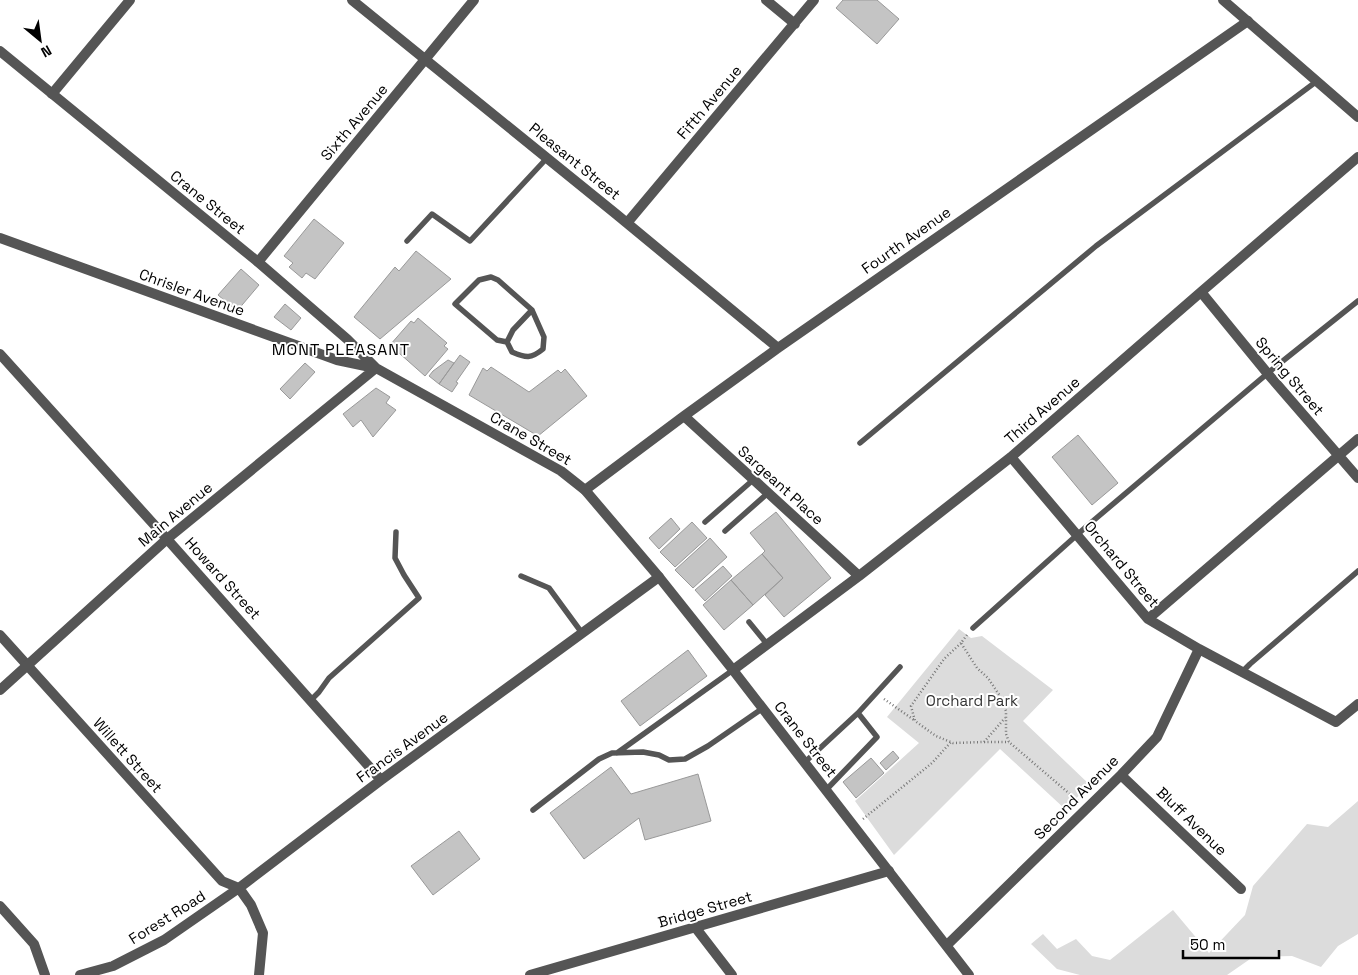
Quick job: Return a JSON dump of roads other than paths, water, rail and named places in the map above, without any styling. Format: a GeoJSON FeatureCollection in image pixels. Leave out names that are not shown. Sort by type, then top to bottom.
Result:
{"type":"FeatureCollection","features":[{"type":"Feature","properties":{"kind":"street"},"geometry":{"type":"LineString","coordinates":[[52,94],[130,0]]}},
{"type":"Feature","properties":{"kind":"street","name":"Pleasant Street"},"geometry":{"type":"LineString","coordinates":[[352,0],[778,348]]}},
{"type":"Feature","properties":{"kind":"street","name":"Sixth Avenue"},"geometry":{"type":"LineString","coordinates":[[258,262],[474,0]]}},
{"type":"Feature","properties":{"kind":"street"},"geometry":{"type":"LineString","coordinates":[[766,0],[795,24]]}},
{"type":"Feature","properties":{"kind":"street","name":"Fifth Avenue"},"geometry":{"type":"LineString","coordinates":[[627,223],[814,0]]}},
{"type":"Feature","properties":{"kind":"street"},"geometry":{"type":"LineString","coordinates":[[1223,0],[1358,117]]}},
{"type":"Feature","properties":{"kind":"street","name":"Fourth Avenue"},"geometry":{"type":"LineString","coordinates":[[586,490],[778,348],[1248,21]]}},
{"type":"Feature","properties":{"kind":"street","name":"Crane Street"},"geometry":{"type":"LineString","coordinates":[[0,51],[258,262],[376,368],[561,470],[586,490],[659,577],[733,670],[969,975]]}},
{"type":"Feature","properties":{"kind":"street","name":"Third Avenue"},"geometry":{"type":"LineString","coordinates":[[733,670],[859,576],[1011,457],[1358,157]]}},
{"type":"Feature","properties":{"kind":"street","name":"Chrisler Avenue"},"geometry":{"type":"LineString","coordinates":[[0,238],[337,360],[376,368]]}},
{"type":"Feature","properties":{"kind":"street","name":"Spring Street"},"geometry":{"type":"LineString","coordinates":[[1200,292],[1358,478]]}},
{"type":"Feature","properties":{"kind":"street","name":"Howard Street"},"geometry":{"type":"LineString","coordinates":[[0,354],[168,539],[381,780]]}},
{"type":"Feature","properties":{"kind":"street","name":"Main Avenue"},"geometry":{"type":"LineString","coordinates":[[0,690],[168,539],[376,368]]}},
{"type":"Feature","properties":{"kind":"street","name":"Sargeant Place"},"geometry":{"type":"LineString","coordinates":[[684,416],[859,576]]}},
{"type":"Feature","properties":{"kind":"street"},"geometry":{"type":"LineString","coordinates":[[1148,619],[1358,439]]}},
{"type":"Feature","properties":{"kind":"street","name":"Orchard Street"},"geometry":{"type":"LineString","coordinates":[[1011,457],[1148,619],[1336,722],[1358,704]]}},
{"type":"Feature","properties":{"kind":"street","name":"Francis Avenue"},"geometry":{"type":"LineString","coordinates":[[239,888],[381,780],[659,577]]}},
{"type":"Feature","properties":{"kind":"street","name":"Willett Street"},"geometry":{"type":"LineString","coordinates":[[0,635],[222,882],[239,888]]}},
{"type":"Feature","properties":{"kind":"street","name":"Second Avenue"},"geometry":{"type":"LineString","coordinates":[[947,945],[1121,775],[1156,737],[1200,649]]}},
{"type":"Feature","properties":{"kind":"street","name":"Bluff Avenue"},"geometry":{"type":"LineString","coordinates":[[1121,775],[1241,889]]}},
{"type":"Feature","properties":{"kind":"street","name":"Bridge Street"},"geometry":{"type":"LineString","coordinates":[[530,975],[889,871]]}},
{"type":"Feature","properties":{"kind":"street"},"geometry":{"type":"LineString","coordinates":[[239,888],[251,905],[263,933],[259,975]]}},
{"type":"Feature","properties":{"kind":"street","name":"Forest Road"},"geometry":{"type":"LineString","coordinates":[[80,975],[113,966],[164,940],[239,888]]}},
{"type":"Feature","properties":{"kind":"street"},"geometry":{"type":"LineString","coordinates":[[0,906],[34,944],[45,975]]}},
{"type":"Feature","properties":{"kind":"street"},"geometry":{"type":"LineString","coordinates":[[695,927],[732,975]]}},
{"type":"Feature","properties":{"kind":"lane"},"geometry":{"type":"LineString","coordinates":[[860,443],[1096,246],[1317,81]]}},
{"type":"Feature","properties":{"kind":"lane"},"geometry":{"type":"LineString","coordinates":[[406,241],[432,214],[470,241],[547,158]]}},
{"type":"Feature","properties":{"kind":"lane"},"geometry":{"type":"LineString","coordinates":[[491,277],[498,280],[532,310],[544,337],[543,349],[534,356],[522,357],[512,352],[507,342],[497,340],[456,304],[480,280],[491,277]]}},
{"type":"Feature","properties":{"kind":"lane"},"geometry":{"type":"LineString","coordinates":[[973,628],[1087,526],[1274,368],[1358,301]]}},
{"type":"Feature","properties":{"kind":"lane"},"geometry":{"type":"LineString","coordinates":[[507,342],[513,330],[532,310]]}},
{"type":"Feature","properties":{"kind":"lane"},"geometry":{"type":"LineString","coordinates":[[705,522],[753,480]]}},
{"type":"Feature","properties":{"kind":"lane"},"geometry":{"type":"LineString","coordinates":[[725,531],[768,493]]}},
{"type":"Feature","properties":{"kind":"lane"},"geometry":{"type":"LineString","coordinates":[[311,700],[329,678],[419,598],[404,576],[395,558],[396,532]]}},
{"type":"Feature","properties":{"kind":"lane"},"geometry":{"type":"LineString","coordinates":[[1242,672],[1358,571]]}},
{"type":"Feature","properties":{"kind":"lane"},"geometry":{"type":"LineString","coordinates":[[521,576],[549,588],[582,633]]}},
{"type":"Feature","properties":{"kind":"lane"},"geometry":{"type":"LineString","coordinates":[[749,622],[767,644]]}},
{"type":"Feature","properties":{"kind":"lane"},"geometry":{"type":"LineString","coordinates":[[805,762],[858,712],[900,668]]}},
{"type":"Feature","properties":{"kind":"lane"},"geometry":{"type":"LineString","coordinates":[[617,753],[733,670]]}},
{"type":"Feature","properties":{"kind":"lane"},"geometry":{"type":"LineString","coordinates":[[533,810],[599,759],[612,753],[644,752],[659,755],[669,760],[685,759],[708,746],[763,708]]}},
{"type":"Feature","properties":{"kind":"lane"},"geometry":{"type":"LineString","coordinates":[[826,790],[877,737],[858,712]]}},
{"type":"Feature","properties":{"kind":"district","name":"MONT PLEASANT"},"geometry":{"type":"Point","coordinates":[341,349]}},
{"type":"Feature","properties":{"kind":"park label","name":"Orchard Park"},"geometry":{"type":"Point","coordinates":[972,700]}}]}
